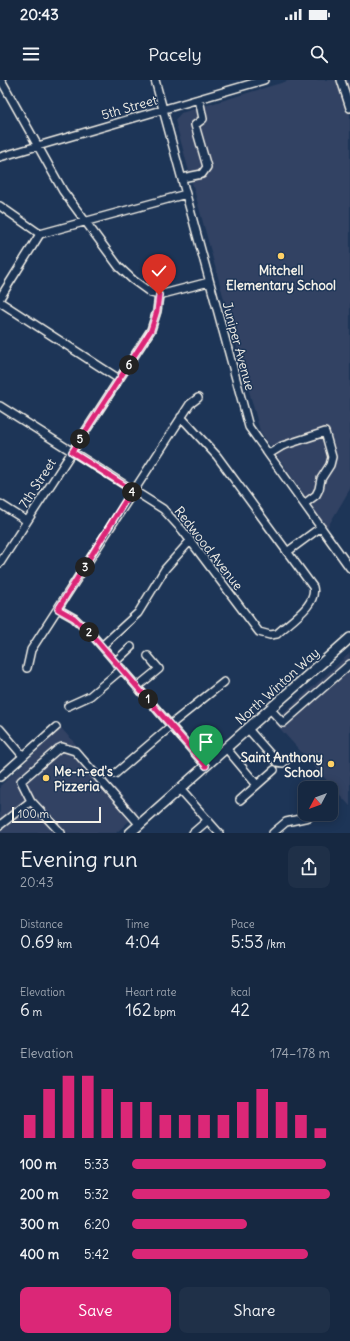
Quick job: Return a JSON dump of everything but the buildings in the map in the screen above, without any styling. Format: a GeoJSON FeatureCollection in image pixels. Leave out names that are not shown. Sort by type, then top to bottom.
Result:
{"type":"FeatureCollection","features":[{"type":"Feature","properties":{"kind":"main road","name":"North Winton Way"},"geometry":{"type":"LineString","coordinates":[[135,830],[350,638]]}},
{"type":"Feature","properties":{"kind":"street"},"geometry":{"type":"LineString","coordinates":[[1,80],[62,191],[119,267],[133,280],[151,293],[159,295],[209,282]]}},
{"type":"Feature","properties":{"kind":"street","name":"Juniper Avenue"},"geometry":{"type":"LineString","coordinates":[[155,80],[249,427],[350,568]]}},
{"type":"Feature","properties":{"kind":"street","name":"5th Street"},"geometry":{"type":"LineString","coordinates":[[0,158],[262,80]]}},
{"type":"Feature","properties":{"kind":"street"},"geometry":{"type":"LineString","coordinates":[[341,80],[350,108]]}},
{"type":"Feature","properties":{"kind":"street"},"geometry":{"type":"LineString","coordinates":[[182,178],[202,174],[207,167],[195,125],[203,119],[198,99]]}},
{"type":"Feature","properties":{"kind":"street"},"geometry":{"type":"LineString","coordinates":[[0,298],[40,234],[186,194]]}},
{"type":"Feature","properties":{"kind":"street"},"geometry":{"type":"LineString","coordinates":[[0,206],[40,234]]}},
{"type":"Feature","properties":{"kind":"street","name":"7th Street"},"geometry":{"type":"LineString","coordinates":[[0,563],[151,330],[157,311],[159,295]]}},
{"type":"Feature","properties":{"kind":"street"},"geometry":{"type":"LineString","coordinates":[[0,302],[119,379]]}},
{"type":"Feature","properties":{"kind":"street"},"geometry":{"type":"LineString","coordinates":[[27,668],[31,650],[132,490],[190,404],[198,398]]}},
{"type":"Feature","properties":{"kind":"street","name":"Redwood Avenue"},"geometry":{"type":"LineString","coordinates":[[0,406],[171,516],[259,632],[270,636],[277,634],[311,603],[313,598],[313,587],[287,552]]}},
{"type":"Feature","properties":{"kind":"street"},"geometry":{"type":"LineString","coordinates":[[182,417],[217,456],[287,552],[321,528]]}},
{"type":"Feature","properties":{"kind":"street"},"geometry":{"type":"LineString","coordinates":[[269,454],[282,446],[325,432],[331,450],[331,461],[321,479],[316,495],[304,504]]}},
{"type":"Feature","properties":{"kind":"street"},"geometry":{"type":"LineString","coordinates":[[0,504],[27,521]]}},
{"type":"Feature","properties":{"kind":"street"},"geometry":{"type":"LineString","coordinates":[[102,646],[138,612],[165,569],[190,540]]}},
{"type":"Feature","properties":{"kind":"street"},"geometry":{"type":"LineString","coordinates":[[58,609],[74,618],[102,646],[206,766]]}},
{"type":"Feature","properties":{"kind":"street"},"geometry":{"type":"LineString","coordinates":[[115,662],[131,647]]}},
{"type":"Feature","properties":{"kind":"street"},"geometry":{"type":"LineString","coordinates":[[137,687],[159,669],[148,656]]}},
{"type":"Feature","properties":{"kind":"street"},"geometry":{"type":"LineString","coordinates":[[270,709],[283,723],[350,664]]}},
{"type":"Feature","properties":{"kind":"street"},"geometry":{"type":"LineString","coordinates":[[68,706],[90,696],[122,669]]}},
{"type":"Feature","properties":{"kind":"street"},"geometry":{"type":"LineString","coordinates":[[115,774],[170,726],[224,682]]}},
{"type":"Feature","properties":{"kind":"street"},"geometry":{"type":"LineString","coordinates":[[0,777],[56,727]]}},
{"type":"Feature","properties":{"kind":"street"},"geometry":{"type":"LineString","coordinates":[[0,729],[23,756]]}},
{"type":"Feature","properties":{"kind":"street"},"geometry":{"type":"LineString","coordinates":[[248,729],[277,762],[283,763],[287,759]]}},
{"type":"Feature","properties":{"kind":"street"},"geometry":{"type":"LineString","coordinates":[[61,833],[31,800],[21,781],[58,749],[68,748],[75,751],[135,830]]}},
{"type":"Feature","properties":{"kind":"street"},"geometry":{"type":"LineString","coordinates":[[226,748],[257,785]]}},
{"type":"Feature","properties":{"kind":"street"},"geometry":{"type":"LineString","coordinates":[[240,800],[274,770]]}},
{"type":"Feature","properties":{"kind":"street"},"geometry":{"type":"LineString","coordinates":[[180,789],[219,833]]}},
{"type":"Feature","properties":{"kind":"street"},"geometry":{"type":"LineString","coordinates":[[0,825],[31,800]]}},
{"type":"Feature","properties":{"kind":"street"},"geometry":{"type":"LineString","coordinates":[[273,833],[286,822],[298,819]]}},
{"type":"Feature","properties":{"kind":"street"},"geometry":{"type":"LineString","coordinates":[[193,833],[208,820]]}},
{"type":"Feature","properties":{"kind":"shaded area","name":"Mitchell Elementary School"},"geometry":{"type":"Polygon","coordinates":[[[291,80],[348,80],[350,86],[350,489],[327,528],[260,431],[175,120],[181,113],[291,80]]]}},
{"type":"Feature","properties":{"kind":"shaded area","name":"Saint Anthony School"},"geometry":{"type":"Polygon","coordinates":[[[350,653],[350,806],[338,793],[338,781],[327,781],[274,722],[350,653]]]}},
{"type":"Feature","properties":{"kind":"shaded area"},"geometry":{"type":"Polygon","coordinates":[[[61,728],[138,813],[116,833],[0,833],[0,786],[61,728]]]}},
{"type":"Feature","properties":{"kind":"place","name":"Mitchell Elementary School"},"geometry":{"type":"Point","coordinates":[281,256]}},
{"type":"Feature","properties":{"kind":"place","name":"Saint Anthony School"},"geometry":{"type":"Point","coordinates":[331,764]}},
{"type":"Feature","properties":{"kind":"place","name":"Me-n-ed's Pizzeria"},"geometry":{"type":"Point","coordinates":[46,778]}},
{"type":"Feature","properties":{"kind":"route"},"geometry":{"type":"LineString","coordinates":[[159,295],[157,311],[151,330],[72,452],[132,490],[58,609],[74,618],[92,635],[206,766]]}}]}
